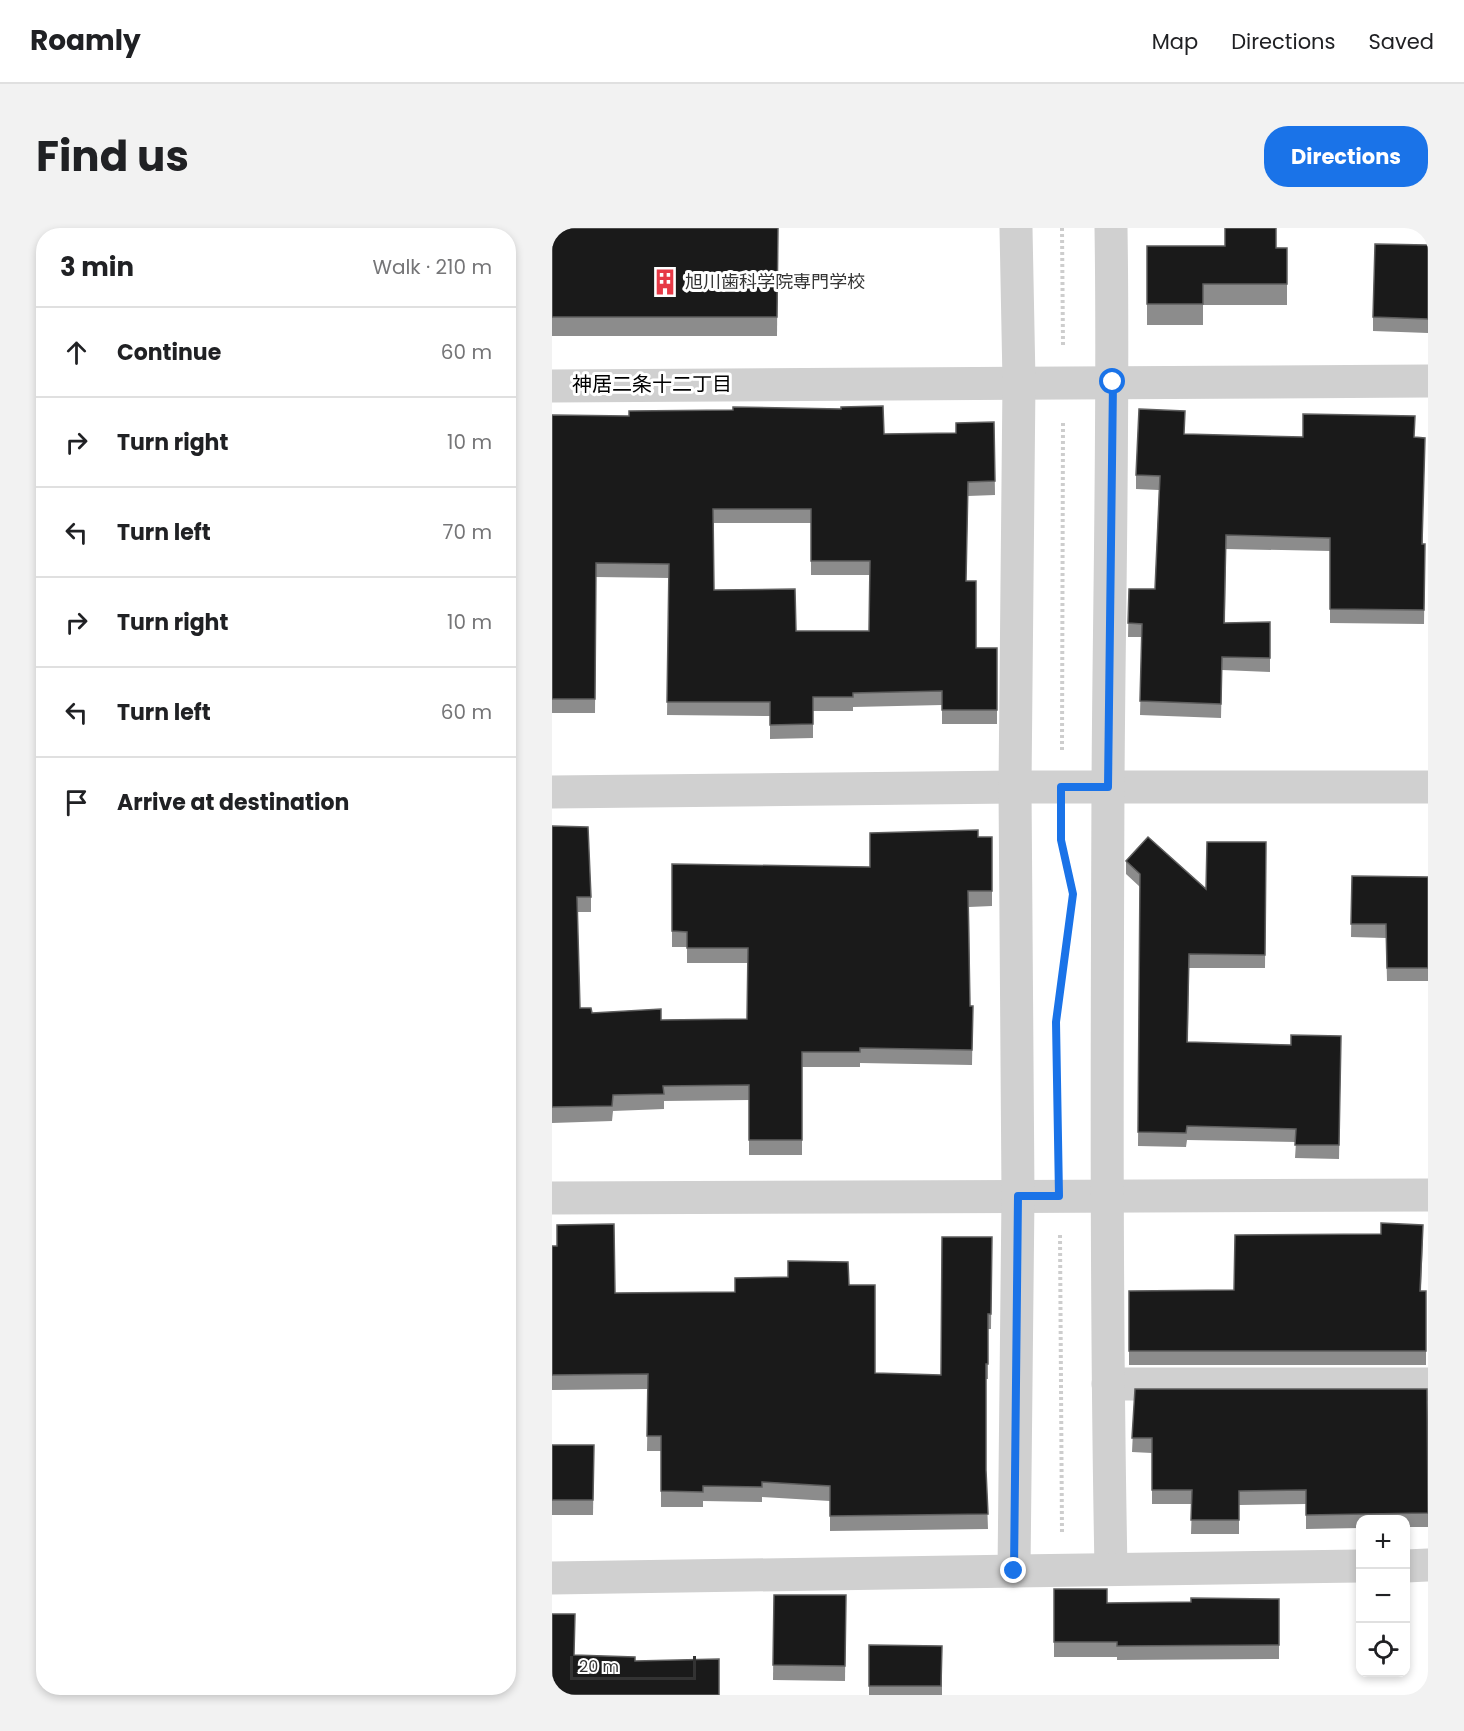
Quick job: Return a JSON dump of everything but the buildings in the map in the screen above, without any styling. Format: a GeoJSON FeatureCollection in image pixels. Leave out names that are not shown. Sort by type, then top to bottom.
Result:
{"type":"FeatureCollection","features":[{"type":"Feature","properties":{"kind":"street"},"geometry":{"type":"LineString","coordinates":[[1014,1571],[1018,1196],[1015,787],[1019,381],[1016,228]]}},
{"type":"Feature","properties":{"kind":"street"},"geometry":{"type":"LineString","coordinates":[[1111,1569],[1108,1384],[1108,787],[1113,382],[1112,228]]}},
{"type":"Feature","properties":{"kind":"street"},"geometry":{"type":"LineString","coordinates":[[552,386],[1019,381],[1428,381]]}},
{"type":"Feature","properties":{"kind":"street"},"geometry":{"type":"LineString","coordinates":[[552,792],[1015,787],[1428,787]]}},
{"type":"Feature","properties":{"kind":"street"},"geometry":{"type":"LineString","coordinates":[[552,1198],[1428,1195]]}},
{"type":"Feature","properties":{"kind":"street"},"geometry":{"type":"LineString","coordinates":[[1108,1384],[1428,1384]]}},
{"type":"Feature","properties":{"kind":"street"},"geometry":{"type":"LineString","coordinates":[[1410,1566],[1428,1565]]}},
{"type":"Feature","properties":{"kind":"street"},"geometry":{"type":"LineString","coordinates":[[552,1578],[1356,1566]]}},
{"type":"Feature","properties":{"kind":"path"},"geometry":{"type":"LineString","coordinates":[[1062,228],[1064,381],[1061,840],[1068,872]]}},
{"type":"Feature","properties":{"kind":"path"},"geometry":{"type":"LineString","coordinates":[[1057,1011],[1067,940]]}},
{"type":"Feature","properties":{"kind":"path"},"geometry":{"type":"LineString","coordinates":[[1059,1196],[1063,1570]]}},
{"type":"Feature","properties":{"kind":"place","name":"旭川歯科学院専門学校"},"geometry":{"type":"Point","coordinates":[665,282]}},
{"type":"Feature","properties":{"kind":"district","name":"神居二条十二丁目"},"geometry":{"type":"Point","coordinates":[652,384]}},
{"type":"Feature","properties":{"kind":"route"},"geometry":{"type":"LineString","coordinates":[[1014,1571],[1018,1196],[1059,1196],[1056,1022],[1073,894],[1061,840],[1061,787],[1108,787],[1113,382]]}}]}
